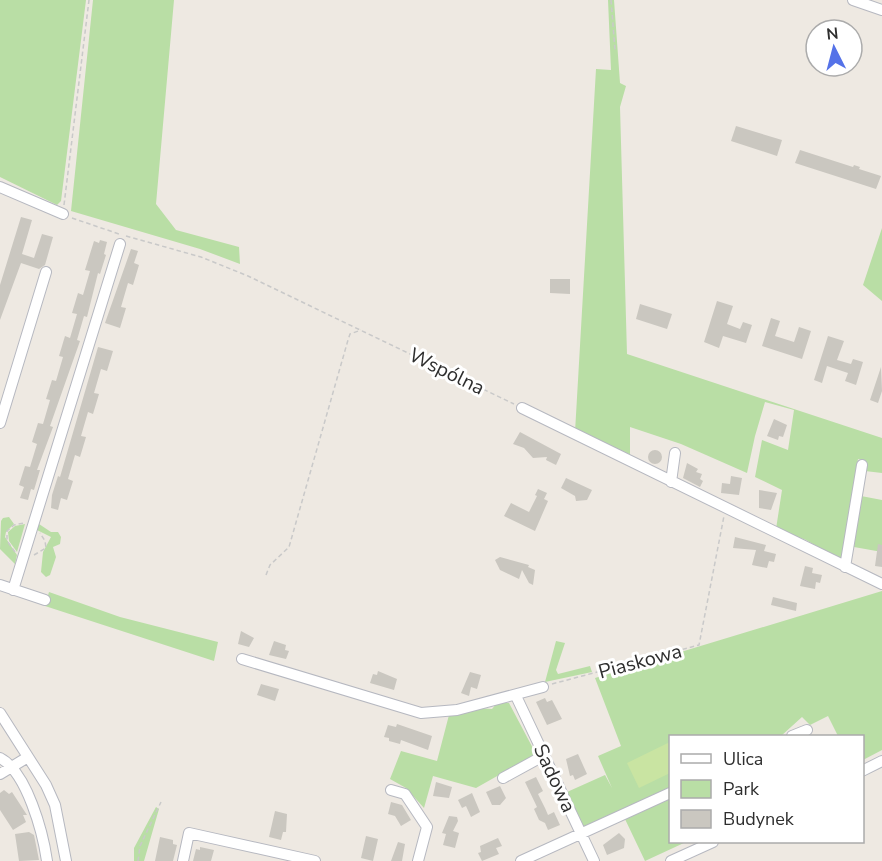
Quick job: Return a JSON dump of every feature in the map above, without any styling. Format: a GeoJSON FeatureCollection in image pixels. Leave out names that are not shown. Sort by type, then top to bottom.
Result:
{"type":"FeatureCollection","features":[{"type":"Feature","properties":{"kind":"street"},"geometry":{"type":"LineString","coordinates":[[853,0],[882,10]]}},
{"type":"Feature","properties":{"kind":"street"},"geometry":{"type":"LineString","coordinates":[[0,188],[63,214]]}},
{"type":"Feature","properties":{"kind":"street"},"geometry":{"type":"LineString","coordinates":[[13,590],[120,244]]}},
{"type":"Feature","properties":{"kind":"street"},"geometry":{"type":"LineString","coordinates":[[0,423],[46,272]]}},
{"type":"Feature","properties":{"kind":"street"},"geometry":{"type":"LineString","coordinates":[[522,408],[882,584]]}},
{"type":"Feature","properties":{"kind":"street"},"geometry":{"type":"LineString","coordinates":[[671,482],[675,453]]}},
{"type":"Feature","properties":{"kind":"street"},"geometry":{"type":"LineString","coordinates":[[845,567],[862,465]]}},
{"type":"Feature","properties":{"kind":"street"},"geometry":{"type":"LineString","coordinates":[[0,585],[45,600]]}},
{"type":"Feature","properties":{"kind":"street"},"geometry":{"type":"LineString","coordinates":[[242,659],[421,712],[450,711],[516,696],[543,687]]}},
{"type":"Feature","properties":{"kind":"street","name":"Sadowa"},"geometry":{"type":"LineString","coordinates":[[516,696],[594,861]]}},
{"type":"Feature","properties":{"kind":"street"},"geometry":{"type":"LineString","coordinates":[[0,713],[55,805],[66,861]]}},
{"type":"Feature","properties":{"kind":"street"},"geometry":{"type":"LineString","coordinates":[[794,735],[807,729]]}},
{"type":"Feature","properties":{"kind":"street"},"geometry":{"type":"LineString","coordinates":[[503,778],[545,755]]}},
{"type":"Feature","properties":{"kind":"street"},"geometry":{"type":"LineString","coordinates":[[0,774],[28,757]]}},
{"type":"Feature","properties":{"kind":"street"},"geometry":{"type":"LineString","coordinates":[[0,758],[12,766],[40,822],[47,861]]}},
{"type":"Feature","properties":{"kind":"street"},"geometry":{"type":"LineString","coordinates":[[864,770],[882,761]]}},
{"type":"Feature","properties":{"kind":"street"},"geometry":{"type":"LineString","coordinates":[[391,790],[405,794],[427,827],[418,861]]}},
{"type":"Feature","properties":{"kind":"street"},"geometry":{"type":"LineString","coordinates":[[521,861],[669,794]]}},
{"type":"Feature","properties":{"kind":"street"},"geometry":{"type":"LineString","coordinates":[[183,861],[189,833],[315,861]]}},
{"type":"Feature","properties":{"kind":"street"},"geometry":{"type":"LineString","coordinates":[[671,861],[711,843]]}},
{"type":"Feature","properties":{"kind":"path"},"geometry":{"type":"LineString","coordinates":[[63,214],[89,0]]}},
{"type":"Feature","properties":{"kind":"path"},"geometry":{"type":"LineString","coordinates":[[612,0],[615,50]]}},
{"type":"Feature","properties":{"kind":"path","name":"Wspólna"},"geometry":{"type":"LineString","coordinates":[[63,214],[90,226],[201,257],[362,330],[522,408]]}},
{"type":"Feature","properties":{"kind":"path"},"geometry":{"type":"LineString","coordinates":[[266,575],[270,565],[289,547],[350,334],[362,330]]}},
{"type":"Feature","properties":{"kind":"path","name":"Piaskowa"},"geometry":{"type":"LineString","coordinates":[[543,687],[699,645],[725,508]]}},
{"type":"Feature","properties":{"kind":"path"},"geometry":{"type":"LineString","coordinates":[[14,525],[33,526],[44,538],[46,548],[36,555],[24,556],[12,548],[7,541],[7,531],[14,525]]}},
{"type":"Feature","properties":{"kind":"path"},"geometry":{"type":"LineString","coordinates":[[138,861],[140,846],[161,802]]}},
{"type":"Feature","properties":{"kind":"green space"},"geometry":{"type":"Polygon","coordinates":[[[0,0],[86,0],[61,201],[57,205],[0,177],[0,0]]]}},
{"type":"Feature","properties":{"kind":"green space"},"geometry":{"type":"Polygon","coordinates":[[[93,0],[174,0],[156,204],[176,230],[239,247],[240,264],[200,249],[71,211],[93,0]]]}},
{"type":"Feature","properties":{"kind":"green space"},"geometry":{"type":"Polygon","coordinates":[[[608,0],[614,0],[620,83],[626,86],[620,107],[627,354],[882,438],[882,473],[865,471],[866,461],[858,459],[843,556],[838,559],[806,540],[776,529],[782,490],[755,477],[762,440],[788,450],[794,410],[765,402],[747,473],[681,444],[630,427],[630,459],[575,432],[596,69],[611,70],[608,0]]]}},
{"type":"Feature","properties":{"kind":"green space"},"geometry":{"type":"Polygon","coordinates":[[[882,228],[882,301],[863,285],[882,228]]]}},
{"type":"Feature","properties":{"kind":"green space"},"geometry":{"type":"Polygon","coordinates":[[[861,496],[882,500],[882,552],[854,547],[861,496]]]}},
{"type":"Feature","properties":{"kind":"green space"},"geometry":{"type":"Polygon","coordinates":[[[9,517],[14,524],[6,532],[5,537],[17,555],[15,564],[0,549],[1,521],[9,517]]]}},
{"type":"Feature","properties":{"kind":"green space"},"geometry":{"type":"Polygon","coordinates":[[[25,524],[17,552],[9,541],[8,532],[15,526],[25,524]]]}},
{"type":"Feature","properties":{"kind":"green space"},"geometry":{"type":"Polygon","coordinates":[[[39,524],[51,532],[58,532],[61,537],[60,544],[53,547],[56,557],[50,575],[46,577],[41,572],[43,552],[51,537],[37,530],[39,524]]]}},
{"type":"Feature","properties":{"kind":"green space"},"geometry":{"type":"Polygon","coordinates":[[[882,591],[882,750],[864,759],[864,735],[838,735],[828,716],[810,725],[802,717],[782,735],[669,735],[669,789],[584,827],[567,792],[605,775],[612,788],[598,756],[621,746],[595,678],[882,591]]]}},
{"type":"Feature","properties":{"kind":"green space"},"geometry":{"type":"Polygon","coordinates":[[[49,592],[120,617],[218,642],[214,661],[45,606],[49,592]]]}},
{"type":"Feature","properties":{"kind":"green space"},"geometry":{"type":"Polygon","coordinates":[[[556,641],[565,643],[556,670],[558,674],[590,666],[592,672],[545,682],[556,641]]]}},
{"type":"Feature","properties":{"kind":"green space"},"geometry":{"type":"Polygon","coordinates":[[[497,703],[509,703],[536,754],[476,788],[433,776],[424,808],[406,788],[390,779],[401,751],[437,761],[449,715],[478,708],[492,709],[497,703]]]}},
{"type":"Feature","properties":{"kind":"green space"},"geometry":{"type":"Polygon","coordinates":[[[669,742],[669,773],[639,788],[627,763],[669,742]]]}},
{"type":"Feature","properties":{"kind":"green space"},"geometry":{"type":"Polygon","coordinates":[[[669,798],[669,843],[684,843],[645,861],[624,817],[669,798]]]}},
{"type":"Feature","properties":{"kind":"green space"},"geometry":{"type":"Polygon","coordinates":[[[156,807],[159,809],[144,861],[134,861],[134,848],[156,807]]]}},
{"type":"Feature","properties":{"kind":"building"},"geometry":{"type":"Polygon","coordinates":[[[736,126],[782,140],[777,156],[731,141],[736,126]]]}},
{"type":"Feature","properties":{"kind":"building"},"geometry":{"type":"Polygon","coordinates":[[[800,150],[853,167],[854,165],[860,167],[859,169],[881,176],[876,189],[795,163],[800,150]]]}},
{"type":"Feature","properties":{"kind":"building"},"geometry":{"type":"Polygon","coordinates":[[[21,217],[32,220],[22,254],[34,258],[42,234],[53,237],[45,265],[39,269],[21,263],[0,320],[0,285],[21,217]]]}},
{"type":"Feature","properties":{"kind":"building"},"geometry":{"type":"Polygon","coordinates":[[[100,240],[107,242],[104,254],[106,255],[100,274],[98,273],[87,317],[84,316],[77,340],[80,341],[50,426],[53,427],[37,470],[40,470],[34,490],[31,489],[28,500],[20,498],[24,487],[19,485],[25,466],[30,467],[37,444],[32,442],[38,423],[43,424],[50,400],[46,399],[52,380],[56,381],[63,357],[59,356],[65,336],[70,338],[77,314],[72,313],[78,293],[83,295],[90,271],[85,270],[94,241],[99,243],[100,240]]]}},
{"type":"Feature","properties":{"kind":"building"},"geometry":{"type":"Polygon","coordinates":[[[131,249],[138,251],[134,263],[139,265],[133,285],[128,283],[121,307],[126,308],[120,328],[105,323],[131,249]]]}},
{"type":"Feature","properties":{"kind":"building"},"geometry":{"type":"Polygon","coordinates":[[[550,279],[570,279],[570,294],[550,293],[550,279]]]}},
{"type":"Feature","properties":{"kind":"building"},"geometry":{"type":"Polygon","coordinates":[[[717,301],[733,306],[727,324],[740,329],[743,322],[752,325],[746,343],[723,336],[719,348],[704,342],[717,301]]]}},
{"type":"Feature","properties":{"kind":"building"},"geometry":{"type":"Polygon","coordinates":[[[640,304],[672,314],[667,329],[636,319],[640,304]]]}},
{"type":"Feature","properties":{"kind":"building"},"geometry":{"type":"Polygon","coordinates":[[[771,318],[780,321],[775,336],[794,342],[799,327],[811,331],[802,359],[762,346],[771,318]]]}},
{"type":"Feature","properties":{"kind":"building"},"geometry":{"type":"Polygon","coordinates":[[[828,336],[844,341],[837,360],[851,364],[853,359],[863,362],[856,385],[845,381],[848,373],[827,366],[822,383],[814,380],[828,336]]]}},
{"type":"Feature","properties":{"kind":"building"},"geometry":{"type":"Polygon","coordinates":[[[98,347],[113,351],[107,371],[101,369],[94,393],[99,394],[93,414],[88,412],[81,436],[86,437],[80,457],[75,455],[68,479],[73,481],[67,500],[61,498],[58,510],[51,508],[52,495],[58,476],[60,477],[98,347]]]}},
{"type":"Feature","properties":{"kind":"building"},"geometry":{"type":"Polygon","coordinates":[[[881,367],[882,391],[878,403],[870,400],[881,367]]]}},
{"type":"Feature","properties":{"kind":"building"},"geometry":{"type":"Polygon","coordinates":[[[774,419],[787,425],[783,437],[779,436],[778,440],[767,436],[774,419]]]}},
{"type":"Feature","properties":{"kind":"building"},"geometry":{"type":"Polygon","coordinates":[[[520,432],[561,454],[556,465],[546,460],[547,457],[533,458],[524,448],[513,444],[520,432]]]}},
{"type":"Feature","properties":{"kind":"building"},"geometry":{"type":"Polygon","coordinates":[[[652,450],[658,450],[662,457],[658,464],[652,464],[648,460],[648,454],[652,450]]]}},
{"type":"Feature","properties":{"kind":"building"},"geometry":{"type":"Polygon","coordinates":[[[687,463],[698,469],[696,472],[702,474],[700,479],[703,481],[700,487],[683,478],[687,463]]]}},
{"type":"Feature","properties":{"kind":"building"},"geometry":{"type":"Polygon","coordinates":[[[731,476],[742,478],[739,495],[721,493],[722,483],[730,484],[731,476]]]}},
{"type":"Feature","properties":{"kind":"building"},"geometry":{"type":"Polygon","coordinates":[[[566,478],[592,490],[587,500],[576,501],[575,496],[561,488],[566,478]]]}},
{"type":"Feature","properties":{"kind":"building"},"geometry":{"type":"Polygon","coordinates":[[[538,489],[547,493],[544,499],[548,501],[535,531],[504,516],[511,503],[529,512],[538,489]]]}},
{"type":"Feature","properties":{"kind":"building"},"geometry":{"type":"Polygon","coordinates":[[[759,490],[777,493],[771,510],[759,508],[759,490]]]}},
{"type":"Feature","properties":{"kind":"building"},"geometry":{"type":"Polygon","coordinates":[[[735,537],[766,545],[764,551],[776,554],[774,562],[769,561],[767,568],[752,565],[756,550],[733,548],[735,537]]]}},
{"type":"Feature","properties":{"kind":"building"},"geometry":{"type":"Polygon","coordinates":[[[878,544],[882,545],[882,567],[875,566],[878,544]]]}},
{"type":"Feature","properties":{"kind":"building"},"geometry":{"type":"Polygon","coordinates":[[[500,557],[529,565],[528,567],[535,570],[533,585],[529,583],[522,570],[519,579],[500,570],[495,560],[500,557]]]}},
{"type":"Feature","properties":{"kind":"building"},"geometry":{"type":"Polygon","coordinates":[[[805,566],[813,568],[812,573],[822,575],[820,583],[816,582],[815,589],[800,586],[805,566]]]}},
{"type":"Feature","properties":{"kind":"building"},"geometry":{"type":"Polygon","coordinates":[[[773,597],[797,603],[796,611],[771,605],[773,597]]]}},
{"type":"Feature","properties":{"kind":"building"},"geometry":{"type":"Polygon","coordinates":[[[241,631],[254,638],[249,647],[238,644],[241,631]]]}},
{"type":"Feature","properties":{"kind":"building"},"geometry":{"type":"Polygon","coordinates":[[[274,641],[286,645],[285,650],[289,651],[286,659],[269,655],[274,641]]]}},
{"type":"Feature","properties":{"kind":"building"},"geometry":{"type":"Polygon","coordinates":[[[378,671],[397,679],[394,690],[370,683],[373,674],[377,675],[378,671]]]}},
{"type":"Feature","properties":{"kind":"building"},"geometry":{"type":"Polygon","coordinates":[[[470,672],[481,675],[477,689],[471,687],[469,696],[461,693],[470,672]]]}},
{"type":"Feature","properties":{"kind":"building"},"geometry":{"type":"Polygon","coordinates":[[[261,684],[279,689],[275,701],[257,695],[261,684]]]}},
{"type":"Feature","properties":{"kind":"building"},"geometry":{"type":"Polygon","coordinates":[[[545,698],[547,702],[552,700],[562,719],[547,725],[536,702],[545,698]]]}},
{"type":"Feature","properties":{"kind":"building"},"geometry":{"type":"Polygon","coordinates":[[[397,724],[432,736],[428,750],[401,740],[400,744],[389,741],[389,738],[384,737],[388,725],[396,727],[397,724]]]}},
{"type":"Feature","properties":{"kind":"building"},"geometry":{"type":"Polygon","coordinates":[[[578,754],[587,774],[575,780],[573,775],[570,776],[566,759],[578,754]]]}},
{"type":"Feature","properties":{"kind":"building"},"geometry":{"type":"Polygon","coordinates":[[[536,777],[543,791],[538,794],[548,815],[554,812],[560,825],[548,830],[545,823],[539,820],[534,809],[537,807],[525,782],[536,777]]]}},
{"type":"Feature","properties":{"kind":"building"},"geometry":{"type":"Polygon","coordinates":[[[436,782],[452,787],[449,798],[433,796],[436,782]]]}},
{"type":"Feature","properties":{"kind":"building"},"geometry":{"type":"Polygon","coordinates":[[[500,786],[506,798],[500,805],[492,805],[486,792],[500,786]]]}},
{"type":"Feature","properties":{"kind":"building"},"geometry":{"type":"Polygon","coordinates":[[[4,790],[9,794],[12,792],[27,815],[23,815],[26,822],[13,830],[0,810],[0,793],[4,790]]]}},
{"type":"Feature","properties":{"kind":"building"},"geometry":{"type":"Polygon","coordinates":[[[472,793],[480,812],[471,817],[466,806],[462,808],[458,800],[472,793]]]}},
{"type":"Feature","properties":{"kind":"building"},"geometry":{"type":"Polygon","coordinates":[[[391,802],[402,805],[411,820],[401,826],[395,816],[388,814],[391,802]]]}},
{"type":"Feature","properties":{"kind":"building"},"geometry":{"type":"Polygon","coordinates":[[[275,811],[287,814],[286,832],[283,832],[281,840],[269,837],[275,811]]]}},
{"type":"Feature","properties":{"kind":"building"},"geometry":{"type":"Polygon","coordinates":[[[449,816],[457,817],[458,821],[453,831],[459,833],[455,848],[443,845],[446,834],[442,833],[449,816]]]}},
{"type":"Feature","properties":{"kind":"building"},"geometry":{"type":"Polygon","coordinates":[[[29,832],[34,835],[39,860],[19,861],[15,834],[29,832]]]}},
{"type":"Feature","properties":{"kind":"building"},"geometry":{"type":"Polygon","coordinates":[[[619,833],[625,839],[624,848],[607,855],[603,845],[619,833]]]}},
{"type":"Feature","properties":{"kind":"building"},"geometry":{"type":"Polygon","coordinates":[[[366,836],[378,839],[373,861],[361,858],[366,836]]]}},
{"type":"Feature","properties":{"kind":"building"},"geometry":{"type":"Polygon","coordinates":[[[160,837],[173,840],[173,844],[177,845],[173,861],[155,861],[160,837]]]}},
{"type":"Feature","properties":{"kind":"building"},"geometry":{"type":"Polygon","coordinates":[[[498,838],[502,846],[496,848],[499,854],[482,861],[478,853],[481,852],[480,846],[498,838]]]}},
{"type":"Feature","properties":{"kind":"building"},"geometry":{"type":"Polygon","coordinates":[[[398,842],[405,844],[402,861],[391,861],[398,842]]]}},
{"type":"Feature","properties":{"kind":"building"},"geometry":{"type":"Polygon","coordinates":[[[200,847],[214,850],[211,861],[193,861],[196,849],[200,850],[200,847]]]}}]}
